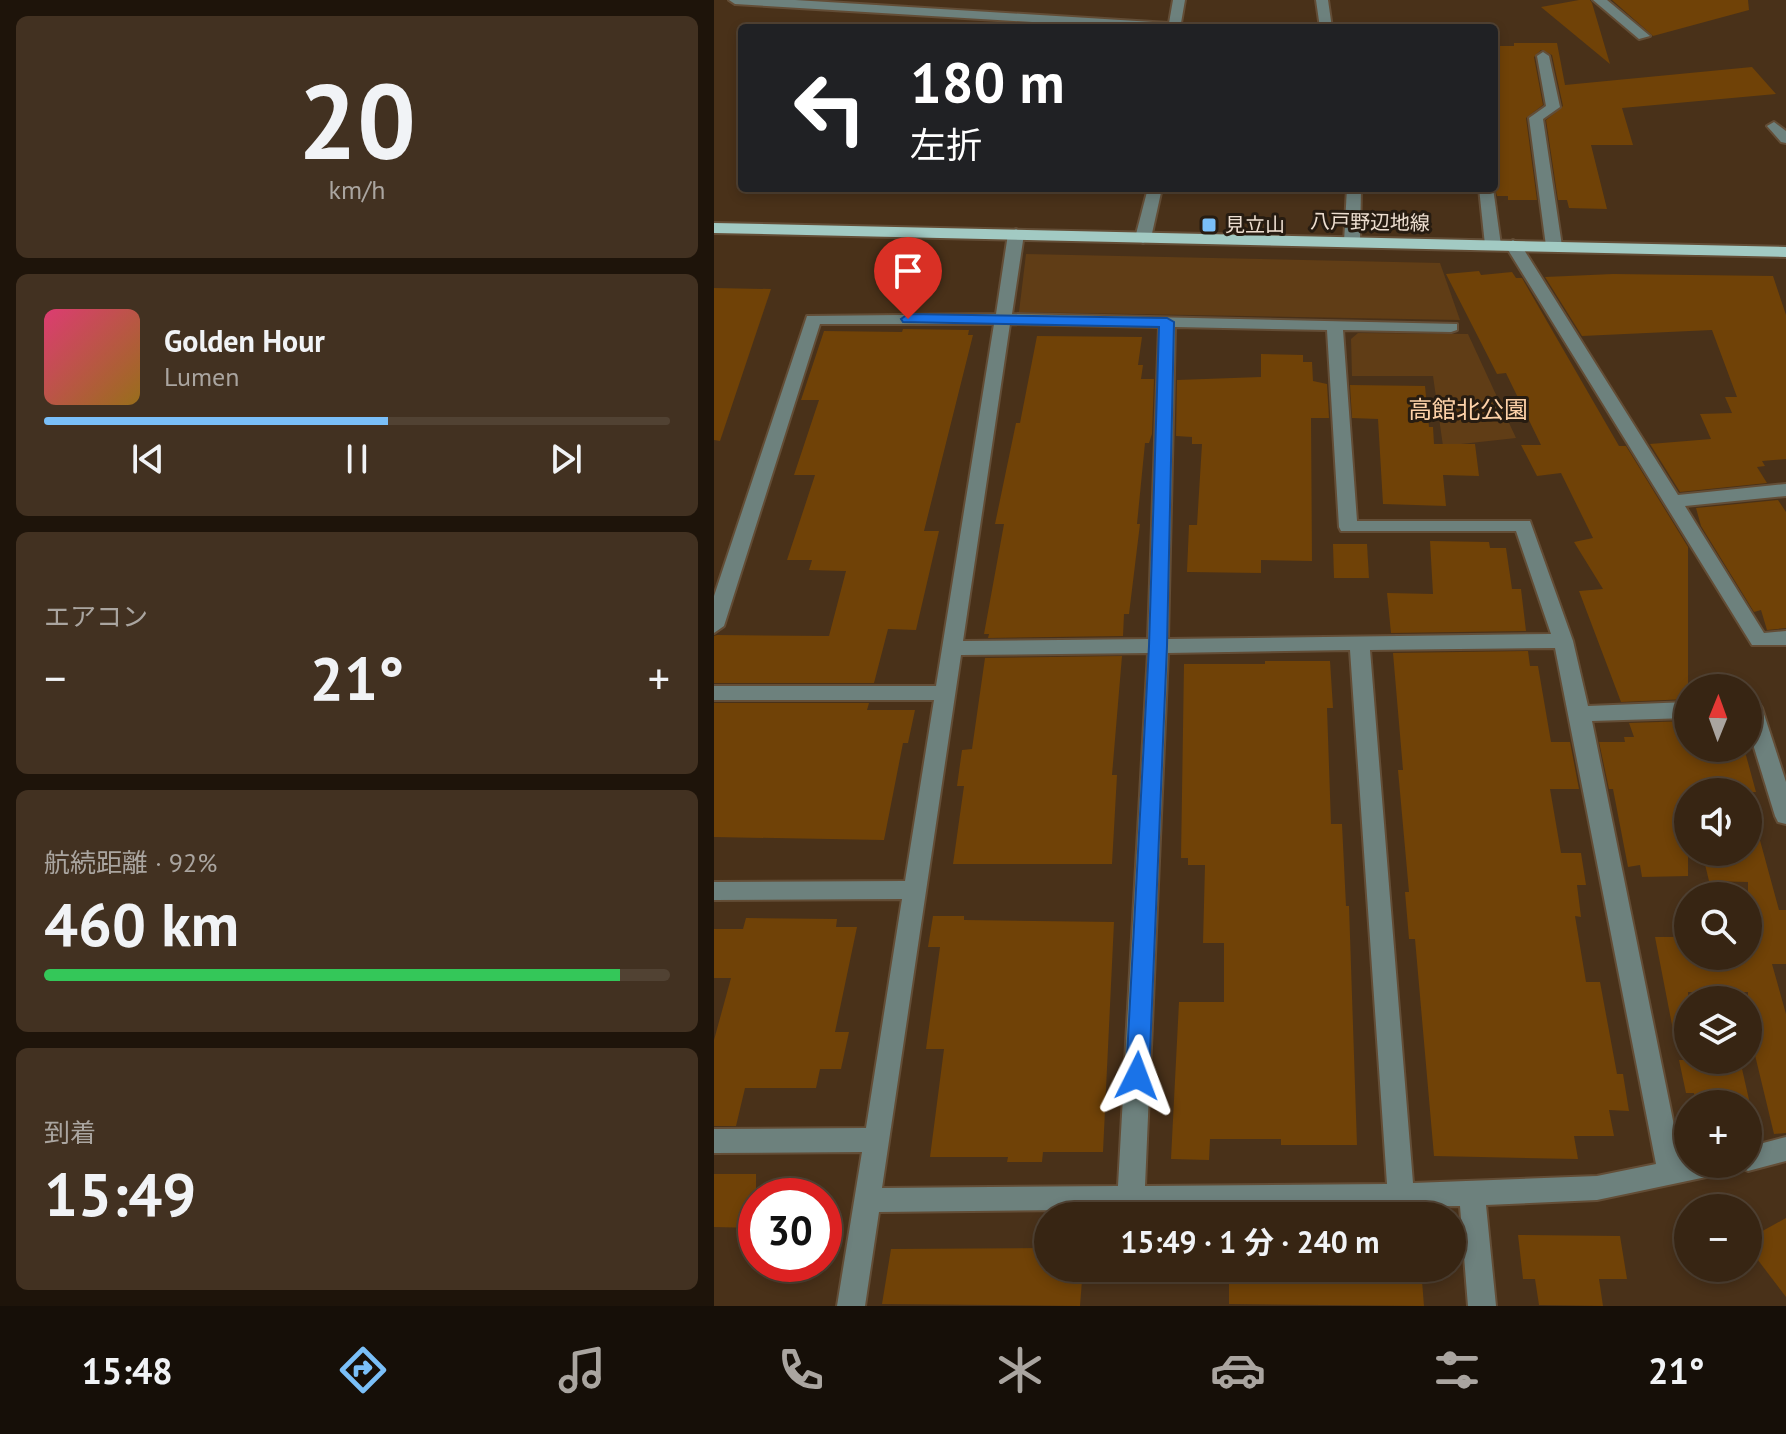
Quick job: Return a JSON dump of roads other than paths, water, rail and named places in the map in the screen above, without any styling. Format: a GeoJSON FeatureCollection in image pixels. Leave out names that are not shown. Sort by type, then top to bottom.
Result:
{"type":"FeatureCollection","features":[{"type":"Feature","properties":{"kind":"main road","name":"八戸野辺地線"},"geometry":{"type":"LineString","coordinates":[[714,228],[1786,252]]}},
{"type":"Feature","properties":{"kind":"street"},"geometry":{"type":"LineString","coordinates":[[735,0],[915,6],[1140,24]]}},
{"type":"Feature","properties":{"kind":"street"},"geometry":{"type":"LineString","coordinates":[[1176,24],[1179,0]]}},
{"type":"Feature","properties":{"kind":"street"},"geometry":{"type":"LineString","coordinates":[[1322,0],[1325,24]]}},
{"type":"Feature","properties":{"kind":"street"},"geometry":{"type":"LineString","coordinates":[[1599,0],[1644,36]]}},
{"type":"Feature","properties":{"kind":"street"},"geometry":{"type":"LineString","coordinates":[[1543,56],[1553,107],[1536,118],[1554,246]]}},
{"type":"Feature","properties":{"kind":"street"},"geometry":{"type":"LineString","coordinates":[[1774,126],[1786,139]]}},
{"type":"Feature","properties":{"kind":"street"},"geometry":{"type":"LineString","coordinates":[[1143,238],[1154,192]]}},
{"type":"Feature","properties":{"kind":"street"},"geometry":{"type":"LineString","coordinates":[[1352,242],[1354,192]]}},
{"type":"Feature","properties":{"kind":"street"},"geometry":{"type":"LineString","coordinates":[[1486,192],[1493,245]]}},
{"type":"Feature","properties":{"kind":"street"},"geometry":{"type":"LineString","coordinates":[[851,1306],[1016,234]]}},
{"type":"Feature","properties":{"kind":"street"},"geometry":{"type":"LineString","coordinates":[[1513,245],[1759,640],[1786,638]]}},
{"type":"Feature","properties":{"kind":"street"},"geometry":{"type":"LineString","coordinates":[[714,626],[813,319],[1451,327]]}},
{"type":"Feature","properties":{"kind":"street"},"geometry":{"type":"LineString","coordinates":[[1131,1198],[1158,646],[1167,322]]}},
{"type":"Feature","properties":{"kind":"street"},"geometry":{"type":"LineString","coordinates":[[1335,327],[1348,527],[1523,525],[1563,641],[1580,714],[1671,1174]]}},
{"type":"Feature","properties":{"kind":"street"},"geometry":{"type":"LineString","coordinates":[[1673,501],[1786,490]]}},
{"type":"Feature","properties":{"kind":"street"},"geometry":{"type":"LineString","coordinates":[[951,648],[1563,641]]}},
{"type":"Feature","properties":{"kind":"street"},"geometry":{"type":"LineString","coordinates":[[1360,645],[1401,1196]]}},
{"type":"Feature","properties":{"kind":"street"},"geometry":{"type":"LineString","coordinates":[[714,693],[943,693]]}},
{"type":"Feature","properties":{"kind":"street"},"geometry":{"type":"LineString","coordinates":[[1580,714],[1674,711]]}},
{"type":"Feature","properties":{"kind":"street"},"geometry":{"type":"LineString","coordinates":[[1762,740],[1786,816]]}},
{"type":"Feature","properties":{"kind":"street"},"geometry":{"type":"LineString","coordinates":[[714,891],[915,890]]}},
{"type":"Feature","properties":{"kind":"street"},"geometry":{"type":"LineString","coordinates":[[714,1141],[875,1140]]}},
{"type":"Feature","properties":{"kind":"street"},"geometry":{"type":"LineString","coordinates":[[1762,1155],[1786,1149]]}},
{"type":"Feature","properties":{"kind":"street"},"geometry":{"type":"LineString","coordinates":[[869,1200],[1472,1194],[1597,1188],[1674,1173]]}},
{"type":"Feature","properties":{"kind":"street"},"geometry":{"type":"LineString","coordinates":[[1472,1194],[1482,1306]]}},
{"type":"Feature","properties":{"kind":"place","name":"見立山"},"geometry":{"type":"Point","coordinates":[1209,225]}},
{"type":"Feature","properties":{"kind":"park label","name":"高館北公園"},"geometry":{"type":"Point","coordinates":[1468,409]}}]}
